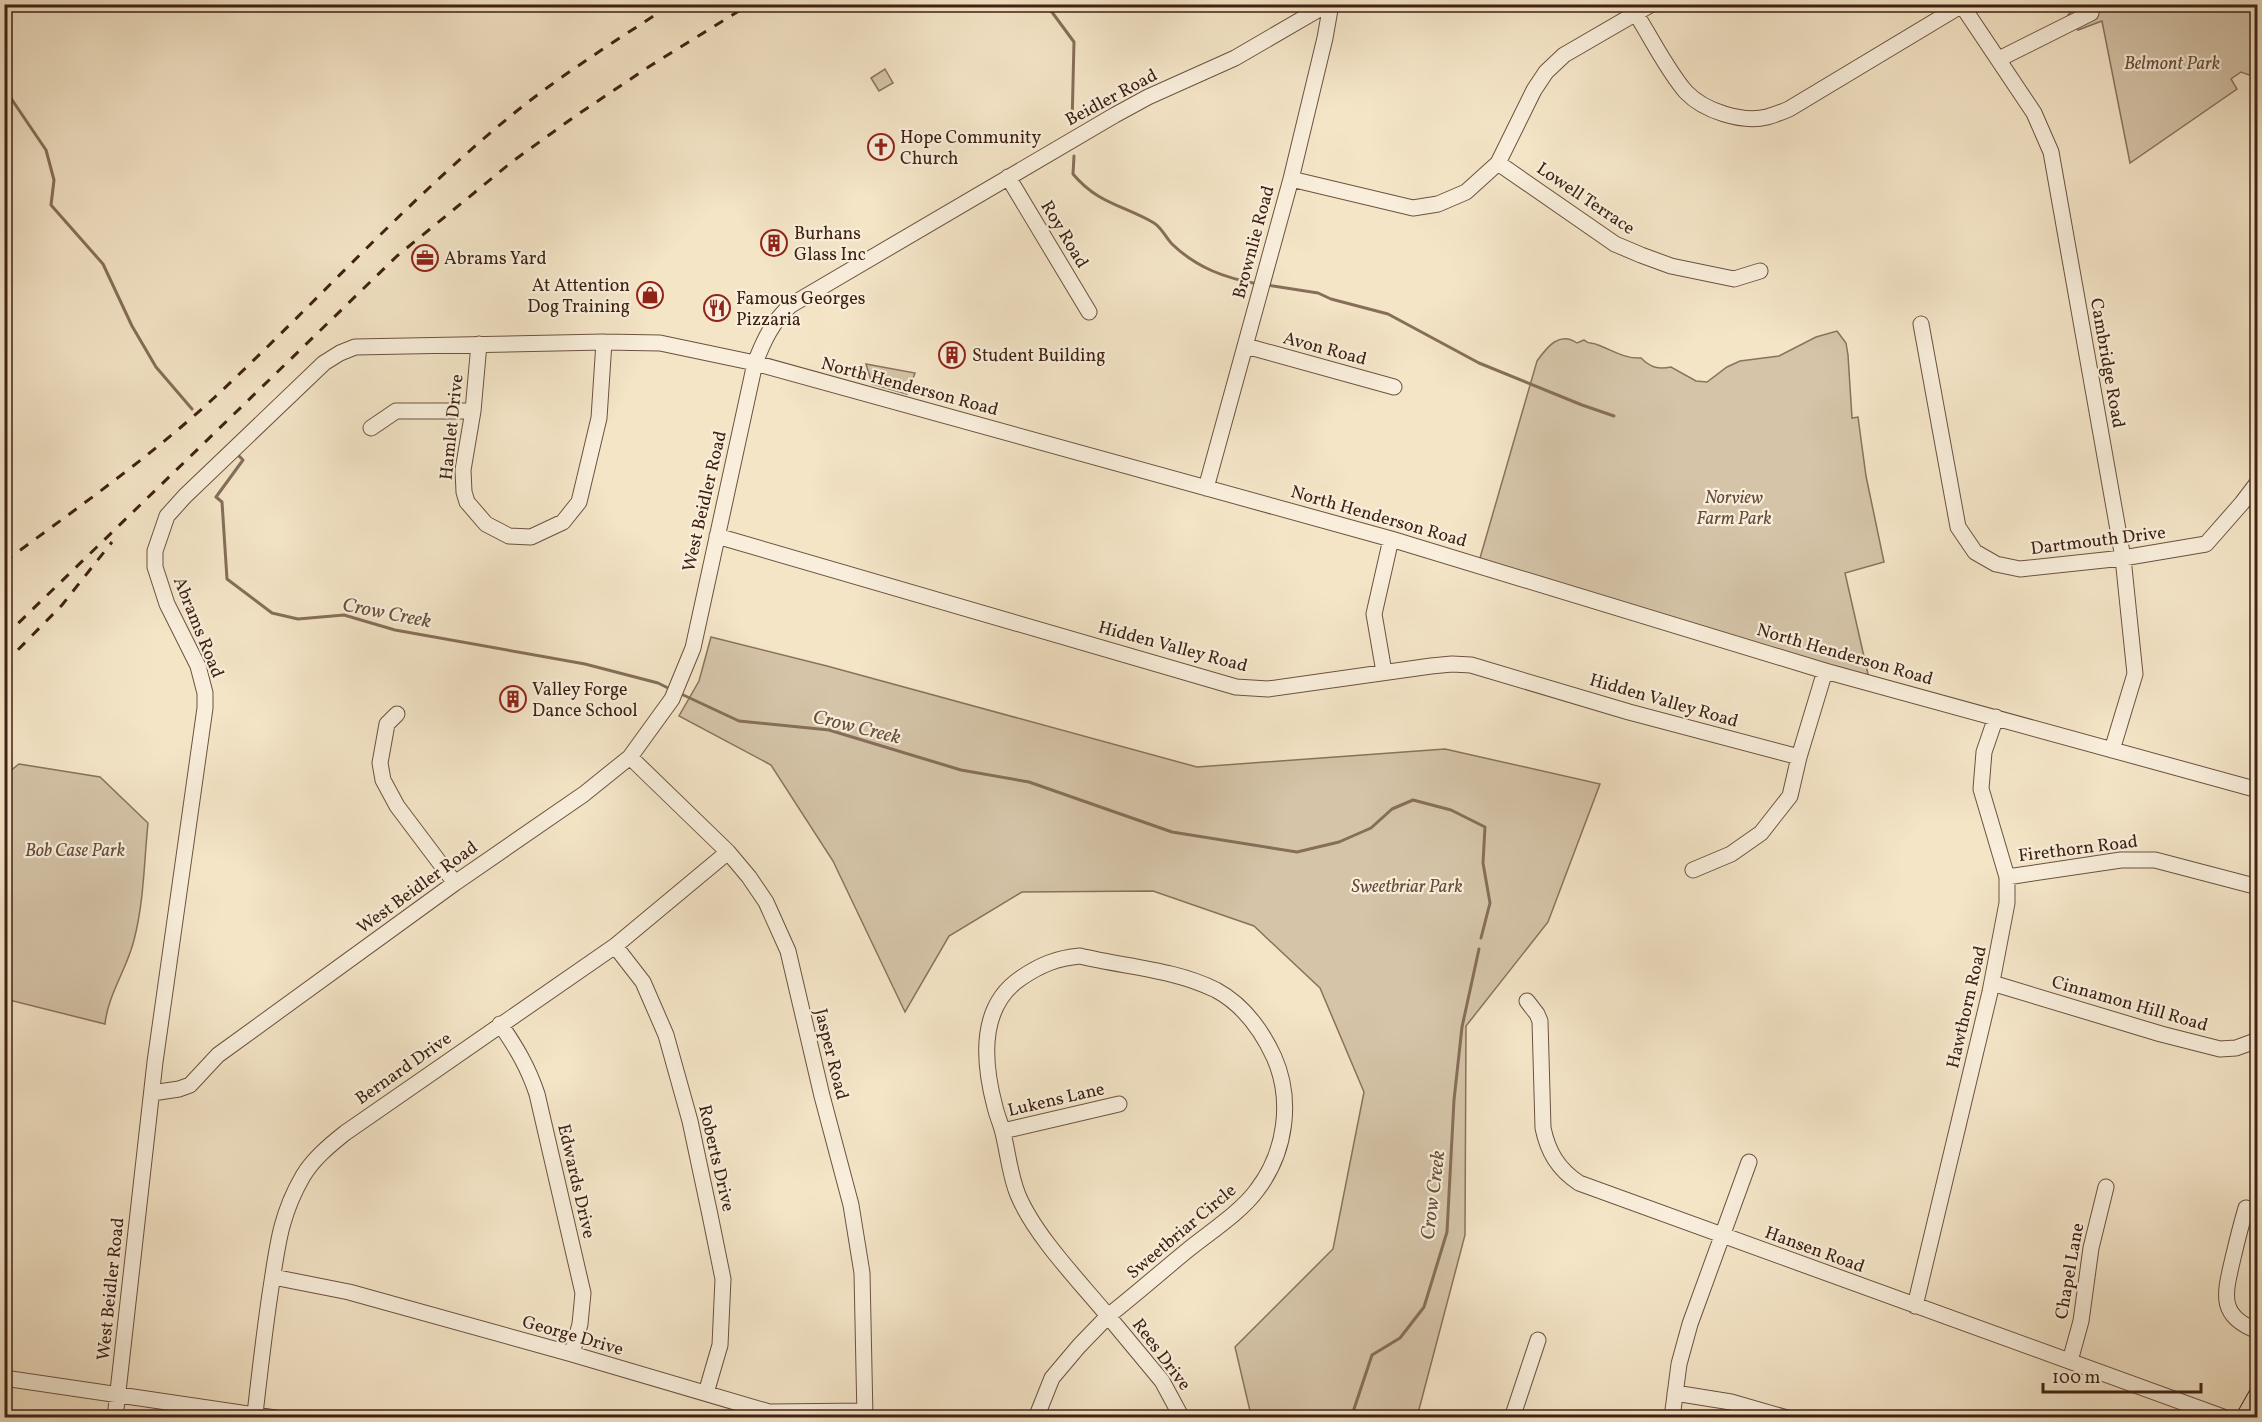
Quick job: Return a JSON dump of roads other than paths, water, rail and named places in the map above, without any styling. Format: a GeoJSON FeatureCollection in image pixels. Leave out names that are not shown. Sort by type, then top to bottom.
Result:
{"type":"FeatureCollection","features":[{"type":"Feature","properties":{"kind":"main road"},"geometry":{"type":"LineString","coordinates":[[2245,1418],[2258,1395]]}},
{"type":"Feature","properties":{"kind":"street","name":"Beidler Road"},"geometry":{"type":"LineString","coordinates":[[755,363],[766,334],[777,318],[791,305],[1148,96],[1235,58],[1329,4]]}},
{"type":"Feature","properties":{"kind":"street","name":"Brownlie Road"},"geometry":{"type":"LineString","coordinates":[[1206,488],[1291,179],[1325,38],[1329,4]]}},
{"type":"Feature","properties":{"kind":"street"},"geometry":{"type":"LineString","coordinates":[[1291,179],[1413,208],[1438,204],[1466,192],[1498,163],[1534,90],[1546,72],[1564,55],[1652,4]]}},
{"type":"Feature","properties":{"kind":"street"},"geometry":{"type":"LineString","coordinates":[[1636,14],[1687,93],[1719,111],[1749,119],[1766,117],[1791,108],[1962,5]]}},
{"type":"Feature","properties":{"kind":"street","name":"Cambridge Road"},"geometry":{"type":"LineString","coordinates":[[1962,5],[2034,113],[2051,152],[2123,558],[2135,674],[2112,750]]}},
{"type":"Feature","properties":{"kind":"street"},"geometry":{"type":"LineString","coordinates":[[1999,59],[2091,13]]}},
{"type":"Feature","properties":{"kind":"street","name":"Lowell Terrace"},"geometry":{"type":"LineString","coordinates":[[1498,163],[1615,244],[1641,255],[1671,266],[1734,279],[1760,271]]}},
{"type":"Feature","properties":{"kind":"street","name":"Roy Road"},"geometry":{"type":"LineString","coordinates":[[1008,177],[1089,312]]}},
{"type":"Feature","properties":{"kind":"street","name":"Dartmouth Drive"},"geometry":{"type":"LineString","coordinates":[[1921,324],[1958,527],[1975,552],[1996,564],[2020,569],[2123,558],[2206,544],[2258,482]]}},
{"type":"Feature","properties":{"kind":"street","name":"Hamlet Drive"},"geometry":{"type":"LineString","coordinates":[[479,344],[473,411],[463,470],[464,492],[467,502],[486,524],[509,536],[531,537],[553,529],[563,522],[575,507],[583,489],[599,418],[604,342]]}},
{"type":"Feature","properties":{"kind":"street","name":"North Henderson Road"},"geometry":{"type":"LineString","coordinates":[[479,344],[660,343],[755,363],[1391,539],[1825,671],[2258,790]]}},
{"type":"Feature","properties":{"kind":"street","name":"Abrams Road"},"geometry":{"type":"LineString","coordinates":[[152,1093],[175,909],[205,708],[205,693],[198,666],[159,585],[155,567],[155,551],[167,516],[324,363],[347,350],[362,347],[479,344]]}},
{"type":"Feature","properties":{"kind":"street","name":"Avon Road"},"geometry":{"type":"LineString","coordinates":[[1245,346],[1394,387]]}},
{"type":"Feature","properties":{"kind":"street","name":"West Beidler Road"},"geometry":{"type":"LineString","coordinates":[[115,1418],[152,1093],[190,1085],[218,1056],[455,883],[584,794],[630,757],[672,699],[693,648],[755,363]]}},
{"type":"Feature","properties":{"kind":"street"},"geometry":{"type":"LineString","coordinates":[[371,428],[396,411],[473,411]]}},
{"type":"Feature","properties":{"kind":"street","name":"Hidden Valley Road"},"geometry":{"type":"LineString","coordinates":[[717,536],[1236,687],[1268,689],[1452,664],[1483,667],[1629,712],[1799,757]]}},
{"type":"Feature","properties":{"kind":"street"},"geometry":{"type":"LineString","coordinates":[[1384,672],[1374,614],[1391,539]]}},
{"type":"Feature","properties":{"kind":"street"},"geometry":{"type":"LineString","coordinates":[[1693,870],[1731,854],[1761,833],[1790,796],[1799,757],[1825,671]]}},
{"type":"Feature","properties":{"kind":"street"},"geometry":{"type":"LineString","coordinates":[[397,714],[387,724],[380,764],[383,780],[397,806],[455,883]]}},
{"type":"Feature","properties":{"kind":"street","name":"Hawthorn Road"},"geometry":{"type":"LineString","coordinates":[[1915,1306],[1992,983],[2004,921],[2007,877],[1981,789],[1984,752],[1996,717]]}},
{"type":"Feature","properties":{"kind":"street","name":"Jasper Road"},"geometry":{"type":"LineString","coordinates":[[630,757],[728,852],[749,876],[766,902],[788,951],[822,1095],[851,1204],[862,1273],[865,1414]]}},
{"type":"Feature","properties":{"kind":"street","name":"Bernard Drive"},"geometry":{"type":"LineString","coordinates":[[255,1414],[278,1237],[288,1206],[304,1174],[325,1150],[345,1133],[615,946],[728,852]]}},
{"type":"Feature","properties":{"kind":"street","name":"Firethorn Road"},"geometry":{"type":"LineString","coordinates":[[2007,877],[2121,860],[2155,860],[2258,887]]}},
{"type":"Feature","properties":{"kind":"street","name":"Roberts Drive"},"geometry":{"type":"LineString","coordinates":[[615,946],[643,982],[666,1035],[690,1121],[710,1215],[723,1279],[720,1345],[706,1393]]}},
{"type":"Feature","properties":{"kind":"street","name":"Sweetbriar Circle"},"geometry":{"type":"LineString","coordinates":[[1080,956],[1181,977],[1215,990],[1236,1003],[1259,1027],[1277,1064],[1286,1096],[1281,1140],[1269,1170],[1257,1191],[1224,1222],[1108,1316],[1030,1218],[1017,1195],[1003,1131],[989,1082],[986,1030],[996,1002],[1013,983],[1034,969],[1060,957],[1080,956]]}},
{"type":"Feature","properties":{"kind":"street","name":"Cinnamon Hill Road"},"geometry":{"type":"LineString","coordinates":[[1992,983],[2161,1034],[2220,1049],[2236,1048],[2258,1040]]}},
{"type":"Feature","properties":{"kind":"street","name":"Hansen Road"},"geometry":{"type":"LineString","coordinates":[[1527,1000],[1540,1021],[1543,1128],[1549,1150],[1561,1169],[1570,1177],[1589,1188],[2226,1418]]}},
{"type":"Feature","properties":{"kind":"street","name":"Edwards Drive"},"geometry":{"type":"LineString","coordinates":[[500,1024],[517,1047],[529,1070],[537,1094],[581,1286],[580,1324],[572,1354]]}},
{"type":"Feature","properties":{"kind":"street","name":"Lukens Lane"},"geometry":{"type":"LineString","coordinates":[[1003,1131],[1119,1104]]}},
{"type":"Feature","properties":{"kind":"street"},"geometry":{"type":"LineString","coordinates":[[1672,1418],[1681,1353],[1749,1162]]}},
{"type":"Feature","properties":{"kind":"street","name":"Chapel Lane"},"geometry":{"type":"LineString","coordinates":[[2070,1361],[2081,1321],[2091,1248],[2106,1187]]}},
{"type":"Feature","properties":{"kind":"street"},"geometry":{"type":"LineString","coordinates":[[2246,1208],[2227,1283],[2226,1298],[2235,1318],[2240,1323],[2258,1331]]}},
{"type":"Feature","properties":{"kind":"street","name":"George Drive"},"geometry":{"type":"LineString","coordinates":[[273,1277],[349,1292],[769,1412],[865,1414]]}},
{"type":"Feature","properties":{"kind":"street"},"geometry":{"type":"LineString","coordinates":[[1036,1418],[1052,1378],[1108,1316]]}},
{"type":"Feature","properties":{"kind":"street","name":"Rees Drive"},"geometry":{"type":"LineString","coordinates":[[1108,1316],[1162,1381],[1182,1418]]}},
{"type":"Feature","properties":{"kind":"street"},"geometry":{"type":"LineString","coordinates":[[1512,1418],[1538,1340]]}},
{"type":"Feature","properties":{"kind":"street"},"geometry":{"type":"LineString","coordinates":[[4,1378],[275,1418]]}},
{"type":"Feature","properties":{"kind":"street"},"geometry":{"type":"LineString","coordinates":[[1675,1393],[1731,1402],[1787,1418]]}},
{"type":"Feature","properties":{"kind":"waterway"},"geometry":{"type":"LineString","coordinates":[[1046,4],[1074,42],[1072,125]]}},
{"type":"Feature","properties":{"kind":"waterway","name":"Crow Creek"},"geometry":{"type":"LineString","coordinates":[[4,88],[46,150],[54,180],[51,205],[103,264],[132,326],[156,367],[192,409]]}},
{"type":"Feature","properties":{"kind":"waterway"},"geometry":{"type":"LineString","coordinates":[[1074,156],[1073,174],[1092,192],[1154,223],[1172,244],[1201,266],[1234,279],[1258,284]]}},
{"type":"Feature","properties":{"kind":"waterway"},"geometry":{"type":"LineString","coordinates":[[1267,285],[1318,293],[1331,299],[1388,314],[1479,363],[1614,416]]}},
{"type":"Feature","properties":{"kind":"waterway","name":"Crow Creek"},"geometry":{"type":"LineString","coordinates":[[236,453],[243,460],[216,497],[222,502],[227,579],[272,613],[298,619],[344,615],[395,630],[585,664],[658,683],[670,689]]}},
{"type":"Feature","properties":{"kind":"waterway","name":"Crow Creek"},"geometry":{"type":"LineString","coordinates":[[679,693],[739,721],[829,730],[961,770],[1029,782],[1172,832],[1297,852],[1339,842],[1371,828],[1392,809],[1413,800],[1451,810],[1485,827],[1483,863],[1490,903],[1481,938]]}},
{"type":"Feature","properties":{"kind":"waterway","name":"Crow Creek"},"geometry":{"type":"LineString","coordinates":[[1351,1418],[1372,1355],[1400,1338],[1424,1307],[1447,1232],[1454,1100],[1462,1027],[1479,949]]}},
{"type":"Feature","properties":{"kind":"railway"},"geometry":{"type":"LineString","coordinates":[[4,562],[165,441],[215,397],[364,250],[478,143],[575,68],[672,4]]}},
{"type":"Feature","properties":{"kind":"railway"},"geometry":{"type":"LineString","coordinates":[[4,637],[397,256],[513,161],[574,117],[650,66],[750,4]]}},
{"type":"Feature","properties":{"kind":"railway"},"geometry":{"type":"LineString","coordinates":[[4,664],[62,605],[112,542]]}},
{"type":"Feature","properties":{"kind":"place","name":"Hope Community Church"},"geometry":{"type":"Point","coordinates":[881,147]}},
{"type":"Feature","properties":{"kind":"place","name":"Burhans Glass Inc"},"geometry":{"type":"Point","coordinates":[774,243]}},
{"type":"Feature","properties":{"kind":"place","name":"Abrams Yard"},"geometry":{"type":"Point","coordinates":[425,258]}},
{"type":"Feature","properties":{"kind":"place","name":"At Attention Dog Training"},"geometry":{"type":"Point","coordinates":[650,295]}},
{"type":"Feature","properties":{"kind":"place","name":"Famous Georges Pizzaria"},"geometry":{"type":"Point","coordinates":[717,308]}},
{"type":"Feature","properties":{"kind":"place","name":"Student Building"},"geometry":{"type":"Point","coordinates":[952,355]}},
{"type":"Feature","properties":{"kind":"place","name":"Valley Forge Dance School"},"geometry":{"type":"Point","coordinates":[513,699]}},
{"type":"Feature","properties":{"kind":"park label","name":"Belmont Park"},"geometry":{"type":"Point","coordinates":[2172,63]}},
{"type":"Feature","properties":{"kind":"park label","name":"Norview Farm Park"},"geometry":{"type":"Point","coordinates":[1734,507]}},
{"type":"Feature","properties":{"kind":"park label","name":"Bob Case Park"},"geometry":{"type":"Point","coordinates":[75,850]}},
{"type":"Feature","properties":{"kind":"park label","name":"Sweetbriar Park"},"geometry":{"type":"Point","coordinates":[1407,886]}}]}
